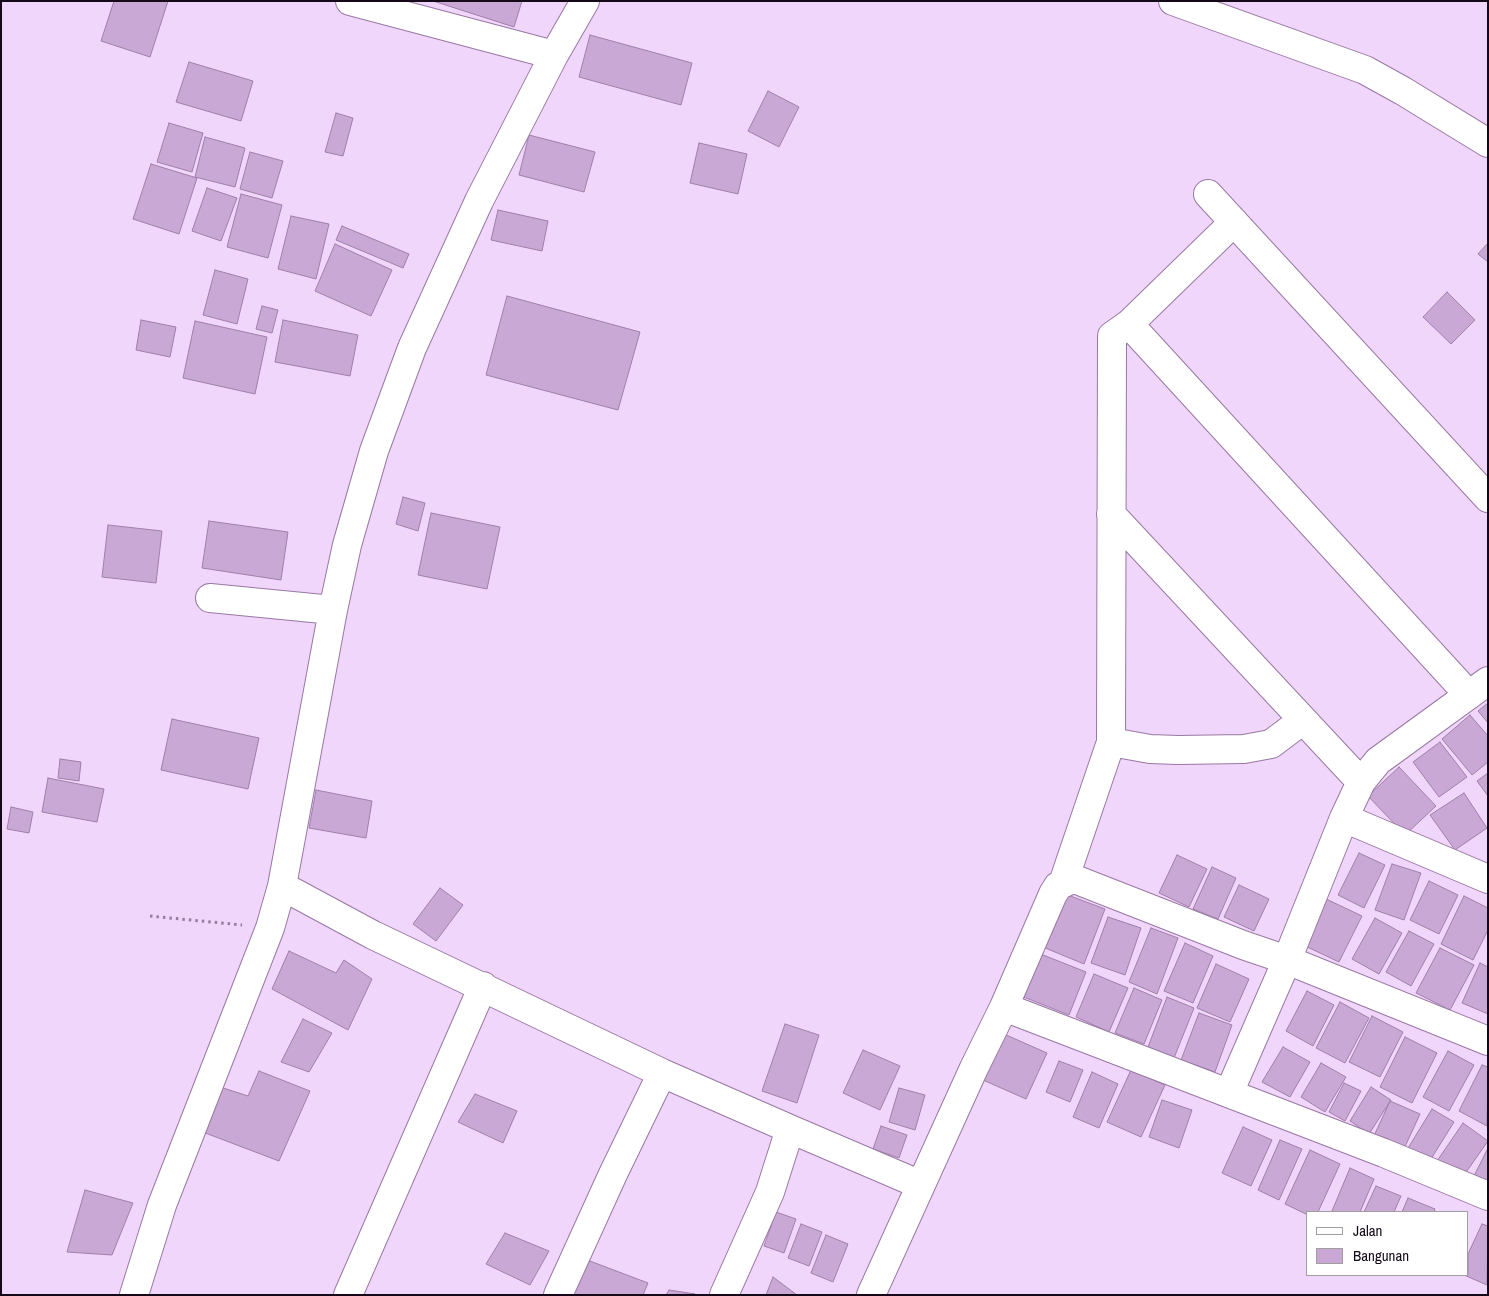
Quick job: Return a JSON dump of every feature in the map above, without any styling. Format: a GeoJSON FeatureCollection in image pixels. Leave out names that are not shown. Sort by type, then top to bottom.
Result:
{"type":"FeatureCollection","features":[{"type":"Feature","properties":{"kind":"street"},"geometry":{"type":"LineString","coordinates":[[350,1],[554,55]]}},
{"type":"Feature","properties":{"kind":"street"},"geometry":{"type":"LineString","coordinates":[[134,1295],[162,1205],[270,928],[282,886],[333,610],[347,545],[374,451],[412,348],[479,201],[554,55],[585,1]]}},
{"type":"Feature","properties":{"kind":"street"},"geometry":{"type":"LineString","coordinates":[[1173,1],[1365,70],[1488,143]]}},
{"type":"Feature","properties":{"kind":"street"},"geometry":{"type":"LineString","coordinates":[[1208,194],[1488,498]]}},
{"type":"Feature","properties":{"kind":"street"},"geometry":{"type":"LineString","coordinates":[[1063,883],[1111,742],[1112,336],[1129,324],[1234,222]]}},
{"type":"Feature","properties":{"kind":"street"},"geometry":{"type":"LineString","coordinates":[[1129,324],[1478,688],[1378,761],[1361,782],[1344,818],[1287,960],[1229,1094]]}},
{"type":"Feature","properties":{"kind":"street"},"geometry":{"type":"LineString","coordinates":[[1111,514],[1361,782]]}},
{"type":"Feature","properties":{"kind":"street"},"geometry":{"type":"LineString","coordinates":[[210,598],[333,610]]}},
{"type":"Feature","properties":{"kind":"street"},"geometry":{"type":"LineString","coordinates":[[1111,742],[1150,749],[1169,750],[1244,749],[1272,744],[1303,720]]}},
{"type":"Feature","properties":{"kind":"street"},"geometry":{"type":"LineString","coordinates":[[1344,818],[1485,875]]}},
{"type":"Feature","properties":{"kind":"street"},"geometry":{"type":"LineString","coordinates":[[871,1295],[974,1068],[1004,1007],[1053,894],[1058,886],[1070,880],[1078,880],[1243,945],[1287,960],[1488,1041]]}},
{"type":"Feature","properties":{"kind":"street"},"geometry":{"type":"LineString","coordinates":[[282,886],[373,934],[662,1072],[920,1185]]}},
{"type":"Feature","properties":{"kind":"street"},"geometry":{"type":"LineString","coordinates":[[348,1295],[483,986]]}},
{"type":"Feature","properties":{"kind":"street"},"geometry":{"type":"LineString","coordinates":[[1004,1007],[1384,1153],[1488,1196]]}},
{"type":"Feature","properties":{"kind":"street"},"geometry":{"type":"LineString","coordinates":[[558,1295],[662,1072]]}},
{"type":"Feature","properties":{"kind":"street"},"geometry":{"type":"LineString","coordinates":[[724,1295],[770,1192],[790,1129]]}},
{"type":"Feature","properties":{"kind":"path"},"geometry":{"type":"LineString","coordinates":[[150,916],[270,928]]}},
{"type":"Feature","properties":{"kind":"building"},"geometry":{"type":"Polygon","coordinates":[[[114,1],[168,1],[150,57],[101,41],[114,1]]]}},
{"type":"Feature","properties":{"kind":"building"},"geometry":{"type":"Polygon","coordinates":[[[433,1],[522,1],[514,27],[433,1]]]}},
{"type":"Feature","properties":{"kind":"building"},"geometry":{"type":"Polygon","coordinates":[[[590,35],[692,63],[681,105],[579,77],[590,35]]]}},
{"type":"Feature","properties":{"kind":"building"},"geometry":{"type":"Polygon","coordinates":[[[189,62],[253,81],[241,121],[176,102],[189,62]]]}},
{"type":"Feature","properties":{"kind":"building"},"geometry":{"type":"Polygon","coordinates":[[[768,91],[799,107],[779,147],[748,131],[768,91]]]}},
{"type":"Feature","properties":{"kind":"building"},"geometry":{"type":"Polygon","coordinates":[[[336,113],[353,118],[343,156],[325,152],[336,113]]]}},
{"type":"Feature","properties":{"kind":"building"},"geometry":{"type":"Polygon","coordinates":[[[169,123],[203,133],[192,172],[157,162],[169,123]]]}},
{"type":"Feature","properties":{"kind":"building"},"geometry":{"type":"Polygon","coordinates":[[[529,135],[595,152],[584,192],[519,175],[529,135]]]}},
{"type":"Feature","properties":{"kind":"building"},"geometry":{"type":"Polygon","coordinates":[[[205,137],[245,148],[235,187],[195,177],[205,137]]]}},
{"type":"Feature","properties":{"kind":"building"},"geometry":{"type":"Polygon","coordinates":[[[699,143],[747,154],[738,194],[690,183],[699,143]]]}},
{"type":"Feature","properties":{"kind":"building"},"geometry":{"type":"Polygon","coordinates":[[[250,152],[283,161],[272,198],[240,189],[250,152]]]}},
{"type":"Feature","properties":{"kind":"building"},"geometry":{"type":"Polygon","coordinates":[[[151,164],[197,178],[179,234],[133,219],[151,164]]]}},
{"type":"Feature","properties":{"kind":"building"},"geometry":{"type":"Polygon","coordinates":[[[207,188],[237,198],[221,241],[192,231],[207,188]]]}},
{"type":"Feature","properties":{"kind":"building"},"geometry":{"type":"Polygon","coordinates":[[[241,194],[282,205],[268,258],[227,247],[241,194]]]}},
{"type":"Feature","properties":{"kind":"building"},"geometry":{"type":"Polygon","coordinates":[[[498,210],[548,221],[542,251],[491,240],[498,210]]]}},
{"type":"Feature","properties":{"kind":"building"},"geometry":{"type":"Polygon","coordinates":[[[291,216],[329,224],[316,279],[278,269],[291,216]]]}},
{"type":"Feature","properties":{"kind":"building"},"geometry":{"type":"Polygon","coordinates":[[[342,226],[409,254],[403,268],[336,240],[342,226]]]}},
{"type":"Feature","properties":{"kind":"building"},"geometry":{"type":"Polygon","coordinates":[[[1488,243],[1488,262],[1478,254],[1488,243]]]}},
{"type":"Feature","properties":{"kind":"building"},"geometry":{"type":"Polygon","coordinates":[[[335,244],[392,270],[371,316],[315,291],[335,244]]]}},
{"type":"Feature","properties":{"kind":"building"},"geometry":{"type":"Polygon","coordinates":[[[215,270],[248,279],[237,324],[203,315],[215,270]]]}},
{"type":"Feature","properties":{"kind":"building"},"geometry":{"type":"Polygon","coordinates":[[[1447,292],[1475,320],[1451,344],[1423,317],[1447,292]]]}},
{"type":"Feature","properties":{"kind":"building"},"geometry":{"type":"Polygon","coordinates":[[[507,296],[640,332],[618,410],[486,375],[507,296]]]}},
{"type":"Feature","properties":{"kind":"building"},"geometry":{"type":"Polygon","coordinates":[[[262,306],[278,310],[272,333],[256,329],[262,306]]]}},
{"type":"Feature","properties":{"kind":"building"},"geometry":{"type":"Polygon","coordinates":[[[141,320],[176,327],[170,357],[136,350],[141,320]]]}},
{"type":"Feature","properties":{"kind":"building"},"geometry":{"type":"Polygon","coordinates":[[[283,320],[358,335],[350,376],[275,362],[283,320]]]}},
{"type":"Feature","properties":{"kind":"building"},"geometry":{"type":"Polygon","coordinates":[[[195,321],[267,337],[255,394],[183,378],[195,321]]]}},
{"type":"Feature","properties":{"kind":"building"},"geometry":{"type":"Polygon","coordinates":[[[403,497],[425,503],[418,531],[396,524],[403,497]]]}},
{"type":"Feature","properties":{"kind":"building"},"geometry":{"type":"Polygon","coordinates":[[[431,513],[500,527],[487,589],[418,575],[431,513]]]}},
{"type":"Feature","properties":{"kind":"building"},"geometry":{"type":"Polygon","coordinates":[[[209,521],[288,532],[281,580],[202,568],[209,521]]]}},
{"type":"Feature","properties":{"kind":"building"},"geometry":{"type":"Polygon","coordinates":[[[108,525],[162,531],[156,583],[102,577],[108,525]]]}},
{"type":"Feature","properties":{"kind":"building"},"geometry":{"type":"Polygon","coordinates":[[[1488,703],[1488,723],[1478,711],[1488,703]]]}},
{"type":"Feature","properties":{"kind":"building"},"geometry":{"type":"Polygon","coordinates":[[[1470,715],[1488,736],[1488,762],[1472,775],[1442,739],[1470,715]]]}},
{"type":"Feature","properties":{"kind":"building"},"geometry":{"type":"Polygon","coordinates":[[[172,719],[259,738],[248,789],[161,770],[172,719]]]}},
{"type":"Feature","properties":{"kind":"building"},"geometry":{"type":"Polygon","coordinates":[[[1440,742],[1467,777],[1439,797],[1413,762],[1440,742]]]}},
{"type":"Feature","properties":{"kind":"building"},"geometry":{"type":"Polygon","coordinates":[[[60,759],[81,762],[79,781],[58,778],[60,759]]]}},
{"type":"Feature","properties":{"kind":"building"},"geometry":{"type":"Polygon","coordinates":[[[1399,767],[1436,806],[1405,835],[1368,796],[1399,767]]]}},
{"type":"Feature","properties":{"kind":"building"},"geometry":{"type":"Polygon","coordinates":[[[1488,773],[1488,796],[1477,781],[1488,773]]]}},
{"type":"Feature","properties":{"kind":"building"},"geometry":{"type":"Polygon","coordinates":[[[48,778],[104,789],[97,822],[42,812],[48,778]]]}},
{"type":"Feature","properties":{"kind":"building"},"geometry":{"type":"Polygon","coordinates":[[[316,790],[372,801],[366,838],[309,828],[316,790]]]}},
{"type":"Feature","properties":{"kind":"building"},"geometry":{"type":"Polygon","coordinates":[[[1464,793],[1487,828],[1455,850],[1430,815],[1464,793]]]}},
{"type":"Feature","properties":{"kind":"building"},"geometry":{"type":"Polygon","coordinates":[[[11,807],[33,812],[29,833],[7,829],[11,807]]]}},
{"type":"Feature","properties":{"kind":"building"},"geometry":{"type":"Polygon","coordinates":[[[1359,853],[1385,865],[1364,908],[1338,895],[1359,853]]]}},
{"type":"Feature","properties":{"kind":"building"},"geometry":{"type":"Polygon","coordinates":[[[1177,855],[1207,869],[1189,907],[1159,893],[1177,855]]]}},
{"type":"Feature","properties":{"kind":"building"},"geometry":{"type":"Polygon","coordinates":[[[1392,864],[1421,873],[1404,920],[1375,910],[1392,864]]]}},
{"type":"Feature","properties":{"kind":"building"},"geometry":{"type":"Polygon","coordinates":[[[1212,867],[1236,878],[1218,919],[1193,909],[1212,867]]]}},
{"type":"Feature","properties":{"kind":"building"},"geometry":{"type":"Polygon","coordinates":[[[1429,881],[1458,895],[1439,934],[1410,920],[1429,881]]]}},
{"type":"Feature","properties":{"kind":"building"},"geometry":{"type":"Polygon","coordinates":[[[1239,885],[1269,899],[1254,931],[1224,917],[1239,885]]]}},
{"type":"Feature","properties":{"kind":"building"},"geometry":{"type":"Polygon","coordinates":[[[440,888],[463,905],[436,941],[413,924],[440,888]]]}},
{"type":"Feature","properties":{"kind":"building"},"geometry":{"type":"Polygon","coordinates":[[[1060,892],[1105,909],[1084,964],[1038,945],[1060,892]]]}},
{"type":"Feature","properties":{"kind":"building"},"geometry":{"type":"Polygon","coordinates":[[[1464,896],[1488,908],[1488,930],[1473,960],[1441,944],[1464,896]]]}},
{"type":"Feature","properties":{"kind":"building"},"geometry":{"type":"Polygon","coordinates":[[[1324,898],[1362,916],[1339,962],[1301,944],[1324,898]]]}},
{"type":"Feature","properties":{"kind":"building"},"geometry":{"type":"Polygon","coordinates":[[[1108,917],[1141,928],[1125,975],[1091,963],[1108,917]]]}},
{"type":"Feature","properties":{"kind":"building"},"geometry":{"type":"Polygon","coordinates":[[[1375,918],[1402,933],[1379,974],[1352,959],[1375,918]]]}},
{"type":"Feature","properties":{"kind":"building"},"geometry":{"type":"Polygon","coordinates":[[[1151,928],[1178,938],[1157,994],[1129,982],[1151,928]]]}},
{"type":"Feature","properties":{"kind":"building"},"geometry":{"type":"Polygon","coordinates":[[[1409,931],[1434,944],[1411,986],[1386,972],[1409,931]]]}},
{"type":"Feature","properties":{"kind":"building"},"geometry":{"type":"Polygon","coordinates":[[[1185,943],[1213,956],[1193,1003],[1164,991],[1185,943]]]}},
{"type":"Feature","properties":{"kind":"building"},"geometry":{"type":"Polygon","coordinates":[[[1440,948],[1474,965],[1450,1010],[1416,993],[1440,948]]]}},
{"type":"Feature","properties":{"kind":"building"},"geometry":{"type":"Polygon","coordinates":[[[289,951],[336,973],[344,960],[372,979],[348,1030],[272,989],[289,951]]]}},
{"type":"Feature","properties":{"kind":"building"},"geometry":{"type":"Polygon","coordinates":[[[1033,951],[1086,972],[1069,1015],[1016,994],[1033,951]]]}},
{"type":"Feature","properties":{"kind":"building"},"geometry":{"type":"Polygon","coordinates":[[[1480,963],[1488,967],[1488,1014],[1462,1003],[1480,963]]]}},
{"type":"Feature","properties":{"kind":"building"},"geometry":{"type":"Polygon","coordinates":[[[1216,964],[1249,979],[1230,1022],[1197,1008],[1216,964]]]}},
{"type":"Feature","properties":{"kind":"building"},"geometry":{"type":"Polygon","coordinates":[[[1094,974],[1128,988],[1109,1032],[1076,1017],[1094,974]]]}},
{"type":"Feature","properties":{"kind":"building"},"geometry":{"type":"Polygon","coordinates":[[[1134,988],[1162,1000],[1144,1044],[1115,1033],[1134,988]]]}},
{"type":"Feature","properties":{"kind":"building"},"geometry":{"type":"Polygon","coordinates":[[[1307,991],[1334,1005],[1313,1046],[1286,1031],[1307,991]]]}},
{"type":"Feature","properties":{"kind":"building"},"geometry":{"type":"Polygon","coordinates":[[[1167,997],[1194,1008],[1174,1058],[1148,1047],[1167,997]]]}},
{"type":"Feature","properties":{"kind":"building"},"geometry":{"type":"Polygon","coordinates":[[[1340,1002],[1369,1018],[1345,1063],[1316,1048],[1340,1002]]]}},
{"type":"Feature","properties":{"kind":"building"},"geometry":{"type":"Polygon","coordinates":[[[1199,1013],[1232,1025],[1215,1072],[1181,1060],[1199,1013]]]}},
{"type":"Feature","properties":{"kind":"building"},"geometry":{"type":"Polygon","coordinates":[[[1372,1016],[1403,1032],[1380,1077],[1349,1062],[1372,1016]]]}},
{"type":"Feature","properties":{"kind":"building"},"geometry":{"type":"Polygon","coordinates":[[[303,1019],[332,1033],[309,1072],[281,1062],[303,1019]]]}},
{"type":"Feature","properties":{"kind":"building"},"geometry":{"type":"Polygon","coordinates":[[[785,1024],[819,1035],[797,1103],[762,1091],[785,1024]]]}},
{"type":"Feature","properties":{"kind":"building"},"geometry":{"type":"Polygon","coordinates":[[[1004,1034],[1047,1053],[1026,1099],[983,1080],[1004,1034]]]}},
{"type":"Feature","properties":{"kind":"building"},"geometry":{"type":"Polygon","coordinates":[[[1405,1037],[1437,1053],[1412,1103],[1380,1087],[1405,1037]]]}},
{"type":"Feature","properties":{"kind":"building"},"geometry":{"type":"Polygon","coordinates":[[[1283,1047],[1310,1062],[1290,1097],[1262,1082],[1283,1047]]]}},
{"type":"Feature","properties":{"kind":"building"},"geometry":{"type":"Polygon","coordinates":[[[863,1050],[900,1066],[880,1110],[843,1093],[863,1050]]]}},
{"type":"Feature","properties":{"kind":"building"},"geometry":{"type":"Polygon","coordinates":[[[1448,1051],[1474,1065],[1449,1111],[1423,1097],[1448,1051]]]}},
{"type":"Feature","properties":{"kind":"building"},"geometry":{"type":"Polygon","coordinates":[[[1059,1061],[1083,1070],[1070,1102],[1046,1092],[1059,1061]]]}},
{"type":"Feature","properties":{"kind":"building"},"geometry":{"type":"Polygon","coordinates":[[[1321,1063],[1346,1077],[1325,1112],[1301,1097],[1321,1063]]]}},
{"type":"Feature","properties":{"kind":"building"},"geometry":{"type":"Polygon","coordinates":[[[1482,1065],[1488,1067],[1487,1126],[1459,1111],[1482,1065]]]}},
{"type":"Feature","properties":{"kind":"building"},"geometry":{"type":"Polygon","coordinates":[[[1131,1070],[1165,1085],[1141,1137],[1107,1122],[1131,1070]]]}},
{"type":"Feature","properties":{"kind":"building"},"geometry":{"type":"Polygon","coordinates":[[[259,1071],[310,1091],[279,1161],[200,1131],[217,1086],[248,1096],[259,1071]]]}},
{"type":"Feature","properties":{"kind":"building"},"geometry":{"type":"Polygon","coordinates":[[[1092,1072],[1118,1084],[1099,1128],[1073,1117],[1092,1072]]]}},
{"type":"Feature","properties":{"kind":"building"},"geometry":{"type":"Polygon","coordinates":[[[1344,1083],[1361,1091],[1345,1121],[1329,1112],[1344,1083]]]}},
{"type":"Feature","properties":{"kind":"building"},"geometry":{"type":"Polygon","coordinates":[[[1371,1087],[1391,1100],[1369,1134],[1350,1121],[1371,1087]]]}},
{"type":"Feature","properties":{"kind":"building"},"geometry":{"type":"Polygon","coordinates":[[[899,1088],[925,1095],[915,1130],[889,1122],[899,1088]]]}},
{"type":"Feature","properties":{"kind":"building"},"geometry":{"type":"Polygon","coordinates":[[[475,1094],[517,1111],[503,1143],[458,1122],[475,1094]]]}},
{"type":"Feature","properties":{"kind":"building"},"geometry":{"type":"Polygon","coordinates":[[[1162,1100],[1192,1110],[1179,1148],[1149,1137],[1162,1100]]]}},
{"type":"Feature","properties":{"kind":"building"},"geometry":{"type":"Polygon","coordinates":[[[1390,1101],[1420,1114],[1403,1151],[1373,1138],[1390,1101]]]}},
{"type":"Feature","properties":{"kind":"building"},"geometry":{"type":"Polygon","coordinates":[[[1432,1109],[1454,1122],[1426,1167],[1405,1153],[1432,1109]]]}},
{"type":"Feature","properties":{"kind":"building"},"geometry":{"type":"Polygon","coordinates":[[[1463,1123],[1488,1141],[1462,1178],[1437,1161],[1463,1123]]]}},
{"type":"Feature","properties":{"kind":"building"},"geometry":{"type":"Polygon","coordinates":[[[881,1126],[907,1135],[899,1158],[873,1149],[881,1126]]]}},
{"type":"Feature","properties":{"kind":"building"},"geometry":{"type":"Polygon","coordinates":[[[1243,1127],[1272,1140],[1251,1186],[1222,1173],[1243,1127]]]}},
{"type":"Feature","properties":{"kind":"building"},"geometry":{"type":"Polygon","coordinates":[[[1280,1140],[1302,1149],[1279,1200],[1258,1190],[1280,1140]]]}},
{"type":"Feature","properties":{"kind":"building"},"geometry":{"type":"Polygon","coordinates":[[[1488,1148],[1488,1183],[1474,1176],[1488,1148]]]}},
{"type":"Feature","properties":{"kind":"building"},"geometry":{"type":"Polygon","coordinates":[[[1310,1150],[1340,1164],[1318,1211],[1306,1211],[1306,1214],[1285,1204],[1310,1150]]]}},
{"type":"Feature","properties":{"kind":"building"},"geometry":{"type":"Polygon","coordinates":[[[1350,1168],[1374,1179],[1360,1211],[1332,1211],[1350,1168]]]}},
{"type":"Feature","properties":{"kind":"building"},"geometry":{"type":"Polygon","coordinates":[[[1376,1186],[1401,1196],[1394,1211],[1364,1211],[1376,1186]]]}},
{"type":"Feature","properties":{"kind":"building"},"geometry":{"type":"Polygon","coordinates":[[[85,1190],[133,1203],[112,1255],[67,1252],[85,1190]]]}},
{"type":"Feature","properties":{"kind":"building"},"geometry":{"type":"Polygon","coordinates":[[[1408,1198],[1435,1209],[1434,1211],[1402,1211],[1408,1198]]]}},
{"type":"Feature","properties":{"kind":"building"},"geometry":{"type":"Polygon","coordinates":[[[776,1212],[796,1219],[784,1253],[764,1246],[776,1212]]]}},
{"type":"Feature","properties":{"kind":"building"},"geometry":{"type":"Polygon","coordinates":[[[801,1224],[822,1232],[809,1266],[788,1258],[801,1224]]]}},
{"type":"Feature","properties":{"kind":"building"},"geometry":{"type":"Polygon","coordinates":[[[1482,1224],[1488,1226],[1487,1285],[1466,1276],[1469,1276],[1469,1252],[1482,1224]]]}},
{"type":"Feature","properties":{"kind":"building"},"geometry":{"type":"Polygon","coordinates":[[[505,1233],[549,1251],[530,1285],[486,1264],[505,1233]]]}},
{"type":"Feature","properties":{"kind":"building"},"geometry":{"type":"Polygon","coordinates":[[[826,1235],[848,1244],[833,1282],[811,1273],[826,1235]]]}},
{"type":"Feature","properties":{"kind":"building"},"geometry":{"type":"Polygon","coordinates":[[[582,1258],[648,1283],[643,1295],[563,1295],[582,1258]]]}},
{"type":"Feature","properties":{"kind":"building"},"geometry":{"type":"Polygon","coordinates":[[[773,1277],[797,1295],[766,1295],[773,1277]]]}},
{"type":"Feature","properties":{"kind":"building"},"geometry":{"type":"Polygon","coordinates":[[[669,1290],[695,1294],[666,1295],[669,1290]]]}}]}
